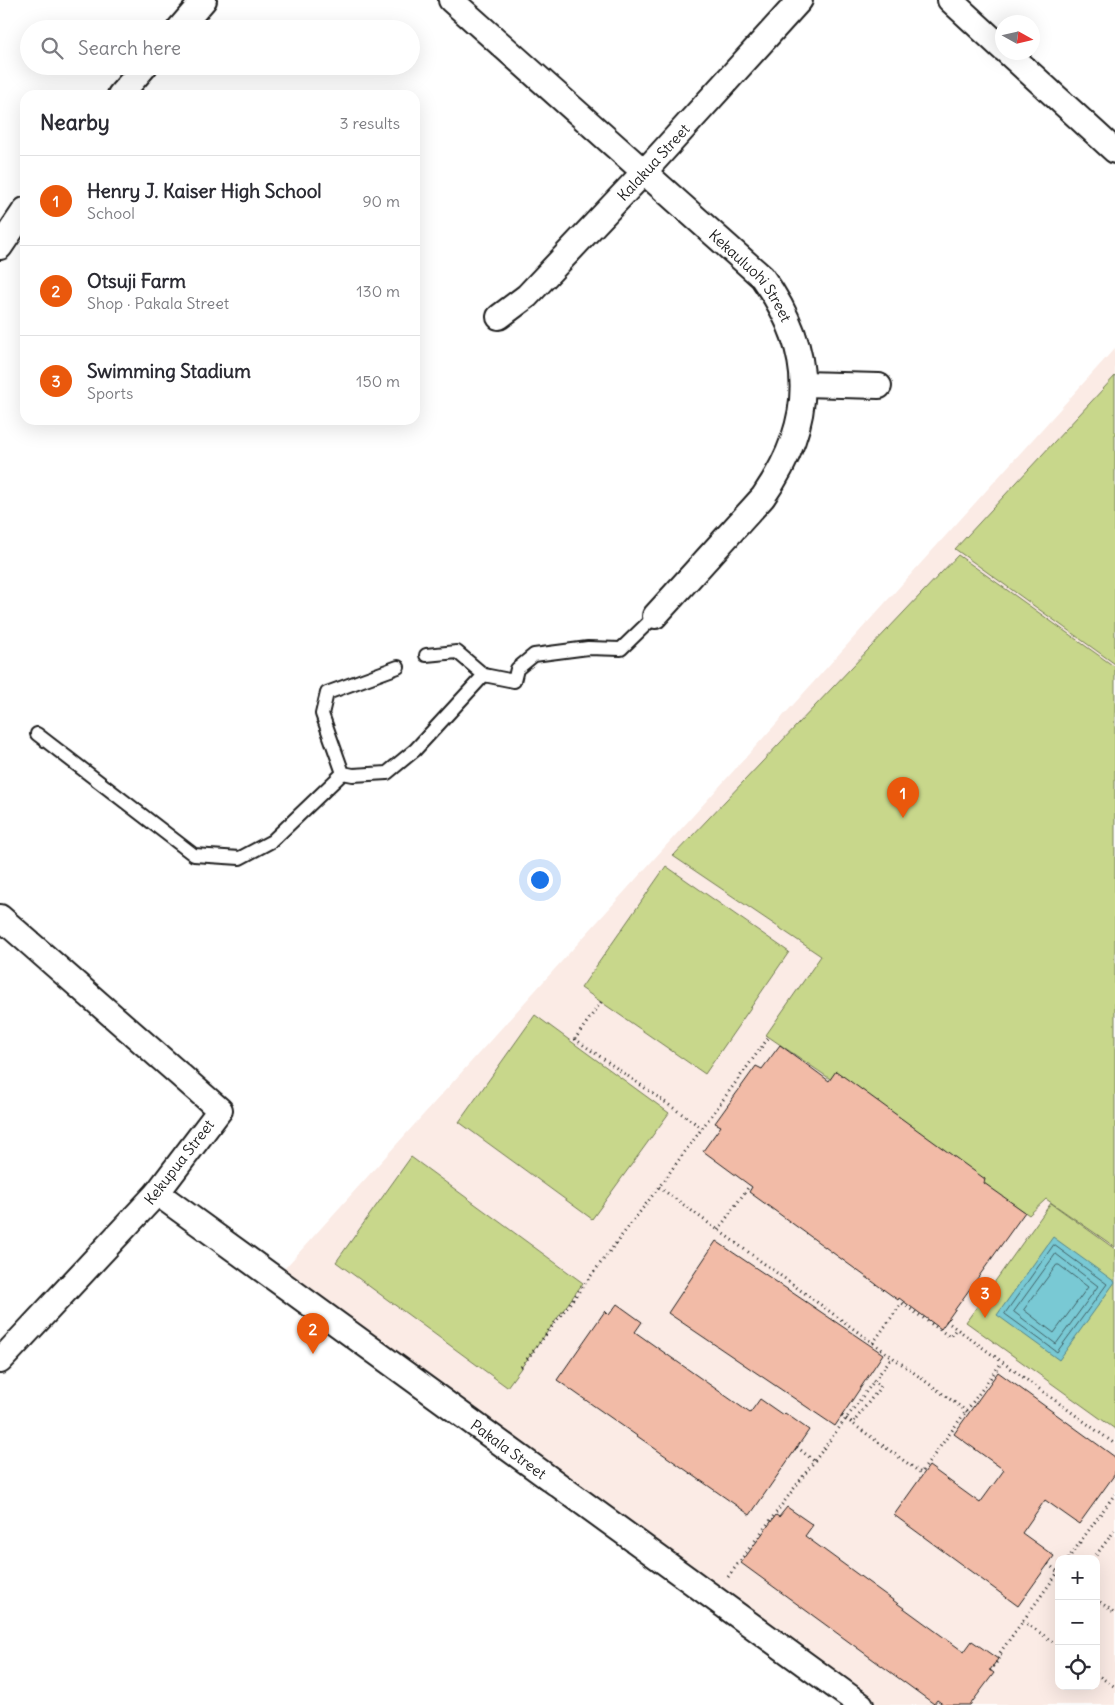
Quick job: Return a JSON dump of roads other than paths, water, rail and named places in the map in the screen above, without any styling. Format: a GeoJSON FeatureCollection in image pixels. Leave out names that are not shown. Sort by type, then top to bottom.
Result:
{"type":"FeatureCollection","features":[{"type":"Feature","properties":{"kind":"street"},"geometry":{"type":"LineString","coordinates":[[187,20],[204,0]]}},
{"type":"Feature","properties":{"kind":"street","name":"Kekauluohi Street"},"geometry":{"type":"LineString","coordinates":[[450,0],[645,171],[762,277],[777,298],[789,322],[798,347],[802,384],[798,426],[790,451],[779,475],[764,497],[655,616]]}},
{"type":"Feature","properties":{"kind":"street","name":"Kalakua Street"},"geometry":{"type":"LineString","coordinates":[[499,317],[527,296],[645,171],[800,0]]}},
{"type":"Feature","properties":{"kind":"street"},"geometry":{"type":"LineString","coordinates":[[950,0],[995,42]]}},
{"type":"Feature","properties":{"kind":"street"},"geometry":{"type":"LineString","coordinates":[[1016,60],[1115,151]]}},
{"type":"Feature","properties":{"kind":"street"},"geometry":{"type":"LineString","coordinates":[[124,90],[137,75]]}},
{"type":"Feature","properties":{"kind":"street"},"geometry":{"type":"LineString","coordinates":[[0,247],[20,217]]}},
{"type":"Feature","properties":{"kind":"street"},"geometry":{"type":"LineString","coordinates":[[802,384],[878,386]]}},
{"type":"Feature","properties":{"kind":"street","name":"Kekupua Street"},"geometry":{"type":"LineString","coordinates":[[0,917],[220,1110],[157,1193],[0,1361]]}},
{"type":"Feature","properties":{"kind":"street","name":"Pakala Street"},"geometry":{"type":"LineString","coordinates":[[157,1193],[861,1705]]}},
{"type":"Feature","properties":{"kind":"lane"},"geometry":{"type":"LineString","coordinates":[[426,655],[457,652],[484,675],[514,681],[517,669],[534,655],[588,648],[621,649],[655,616]]}},
{"type":"Feature","properties":{"kind":"lane"},"geometry":{"type":"LineString","coordinates":[[344,773],[322,714],[327,692],[398,667]]}},
{"type":"Feature","properties":{"kind":"lane"},"geometry":{"type":"LineString","coordinates":[[344,773],[354,775],[387,773],[415,750],[484,675]]}},
{"type":"Feature","properties":{"kind":"lane"},"geometry":{"type":"LineString","coordinates":[[37,734],[194,855],[240,858],[272,841],[344,773]]}},
{"type":"Feature","properties":{"kind":"water"},"geometry":{"type":"Polygon","coordinates":[[[1053,1237],[1115,1282],[1059,1360],[997,1315],[1053,1237]]]}},
{"type":"Feature","properties":{"kind":"place","name":"Henry J. Kaiser High School"},"geometry":{"type":"Point","coordinates":[903,818]}},
{"type":"Feature","properties":{"kind":"place","name":"Swimming Stadium"},"geometry":{"type":"Point","coordinates":[985,1318]}},
{"type":"Feature","properties":{"kind":"place","name":"Otsuji Farm"},"geometry":{"type":"Point","coordinates":[313,1354]}}]}
